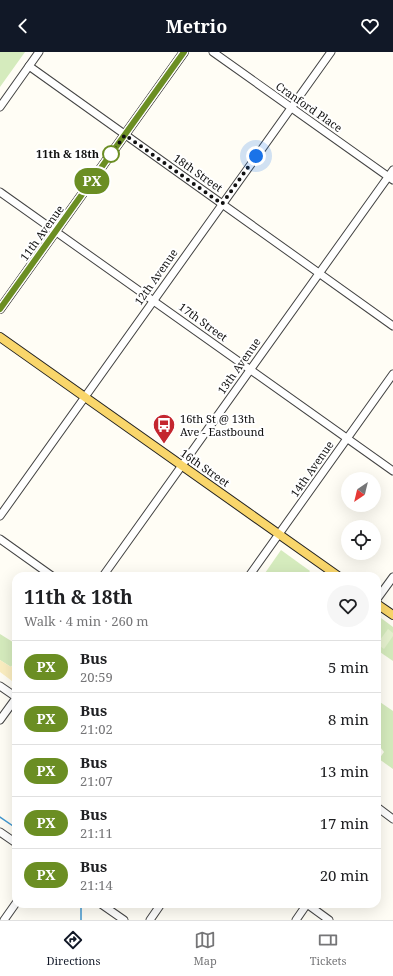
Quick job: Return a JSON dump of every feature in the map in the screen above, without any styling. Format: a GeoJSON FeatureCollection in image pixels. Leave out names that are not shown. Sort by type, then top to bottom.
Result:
{"type":"FeatureCollection","features":[{"type":"Feature","properties":{"kind":"main road","name":"11th Avenue"},"geometry":{"type":"LineString","coordinates":[[0,309],[184,52]]}},
{"type":"Feature","properties":{"kind":"main road","name":"16th Street"},"geometry":{"type":"LineString","coordinates":[[0,337],[332,572]]}},
{"type":"Feature","properties":{"kind":"main road"},"geometry":{"type":"LineString","coordinates":[[381,607],[393,615]]}},
{"type":"Feature","properties":{"kind":"street"},"geometry":{"type":"LineString","coordinates":[[0,107],[39,52]]}},
{"type":"Feature","properties":{"kind":"street","name":"Cranford Place"},"geometry":{"type":"LineString","coordinates":[[213,52],[391,178]]}},
{"type":"Feature","properties":{"kind":"street","name":"12th Avenue"},"geometry":{"type":"LineString","coordinates":[[0,516],[331,52]]}},
{"type":"Feature","properties":{"kind":"street","name":"18th Street"},"geometry":{"type":"LineString","coordinates":[[29,66],[393,326]]}},
{"type":"Feature","properties":{"kind":"street","name":"13th Avenue"},"geometry":{"type":"LineString","coordinates":[[106,572],[319,273],[391,178],[393,170]]}},
{"type":"Feature","properties":{"kind":"street","name":"17th Street"},"geometry":{"type":"LineString","coordinates":[[0,192],[393,471]]}},
{"type":"Feature","properties":{"kind":"street","name":"14th Avenue"},"geometry":{"type":"LineString","coordinates":[[252,572],[393,374]]}},
{"type":"Feature","properties":{"kind":"street"},"geometry":{"type":"LineString","coordinates":[[0,539],[46,572]]}},
{"type":"Feature","properties":{"kind":"street"},"geometry":{"type":"LineString","coordinates":[[381,594],[393,577]]}},
{"type":"Feature","properties":{"kind":"street"},"geometry":{"type":"LineString","coordinates":[[0,686],[12,695]]}},
{"type":"Feature","properties":{"kind":"street"},"geometry":{"type":"LineString","coordinates":[[0,720],[12,704]]}},
{"type":"Feature","properties":{"kind":"street"},"geometry":{"type":"LineString","coordinates":[[381,810],[393,819]]}},
{"type":"Feature","properties":{"kind":"street"},"geometry":{"type":"LineString","coordinates":[[0,832],[12,840]]}},
{"type":"Feature","properties":{"kind":"street"},"geometry":{"type":"LineString","coordinates":[[4,920],[13,908]]}},
{"type":"Feature","properties":{"kind":"street"},"geometry":{"type":"LineString","coordinates":[[107,908],[124,920]]}},
{"type":"Feature","properties":{"kind":"street"},"geometry":{"type":"LineString","coordinates":[[150,920],[158,908]]}},
{"type":"Feature","properties":{"kind":"street"},"geometry":{"type":"LineString","coordinates":[[296,920],[304,908]]}},
{"type":"Feature","properties":{"kind":"street"},"geometry":{"type":"LineString","coordinates":[[312,908],[329,920]]}},
{"type":"Feature","properties":{"kind":"green space"},"geometry":{"type":"Polygon","coordinates":[[[0,52],[25,52],[0,87],[0,52]]]}},
{"type":"Feature","properties":{"kind":"green space"},"geometry":{"type":"Polygon","coordinates":[[[281,550],[310,571],[309,572],[266,572],[281,550]]]}},
{"type":"Feature","properties":{"kind":"green space"},"geometry":{"type":"Polygon","coordinates":[[[381,618],[393,627],[393,661],[381,653],[381,618]]]}},
{"type":"Feature","properties":{"kind":"green space"},"geometry":{"type":"Polygon","coordinates":[[[388,629],[393,633],[393,636],[384,649],[381,647],[381,639],[388,629]]]}},
{"type":"Feature","properties":{"kind":"green space"},"geometry":{"type":"Polygon","coordinates":[[[0,634],[12,642],[12,666],[11,667],[0,660],[0,634]]]}},
{"type":"Feature","properties":{"kind":"green space"},"geometry":{"type":"Polygon","coordinates":[[[381,703],[393,711],[393,769],[381,760],[381,756],[384,752],[381,748],[381,703]]]}},
{"type":"Feature","properties":{"kind":"sand"},"geometry":{"type":"Polygon","coordinates":[[[0,660],[11,667],[12,666],[12,681],[0,672],[0,660]]]}},
{"type":"Feature","properties":{"kind":"waterway"},"geometry":{"type":"LineString","coordinates":[[0,817],[12,825]]}},
{"type":"Feature","properties":{"kind":"waterway"},"geometry":{"type":"LineString","coordinates":[[81,908],[81,920]]}},
{"type":"Feature","properties":{"kind":"bus line","name":"PX"},"geometry":{"type":"LineString","coordinates":[[0,309],[184,52]]}},
{"type":"Feature","properties":{"kind":"place","name":"11th & 18th"},"geometry":{"type":"Point","coordinates":[111,154]}},
{"type":"Feature","properties":{"kind":"place","name":"16th St @ 13th Ave - Eastbound"},"geometry":{"type":"Point","coordinates":[164,444]}},
{"type":"Feature","properties":{"kind":"route"},"geometry":{"type":"LineString","coordinates":[[111,154],[125,135],[222,204],[256,156]]}}]}
